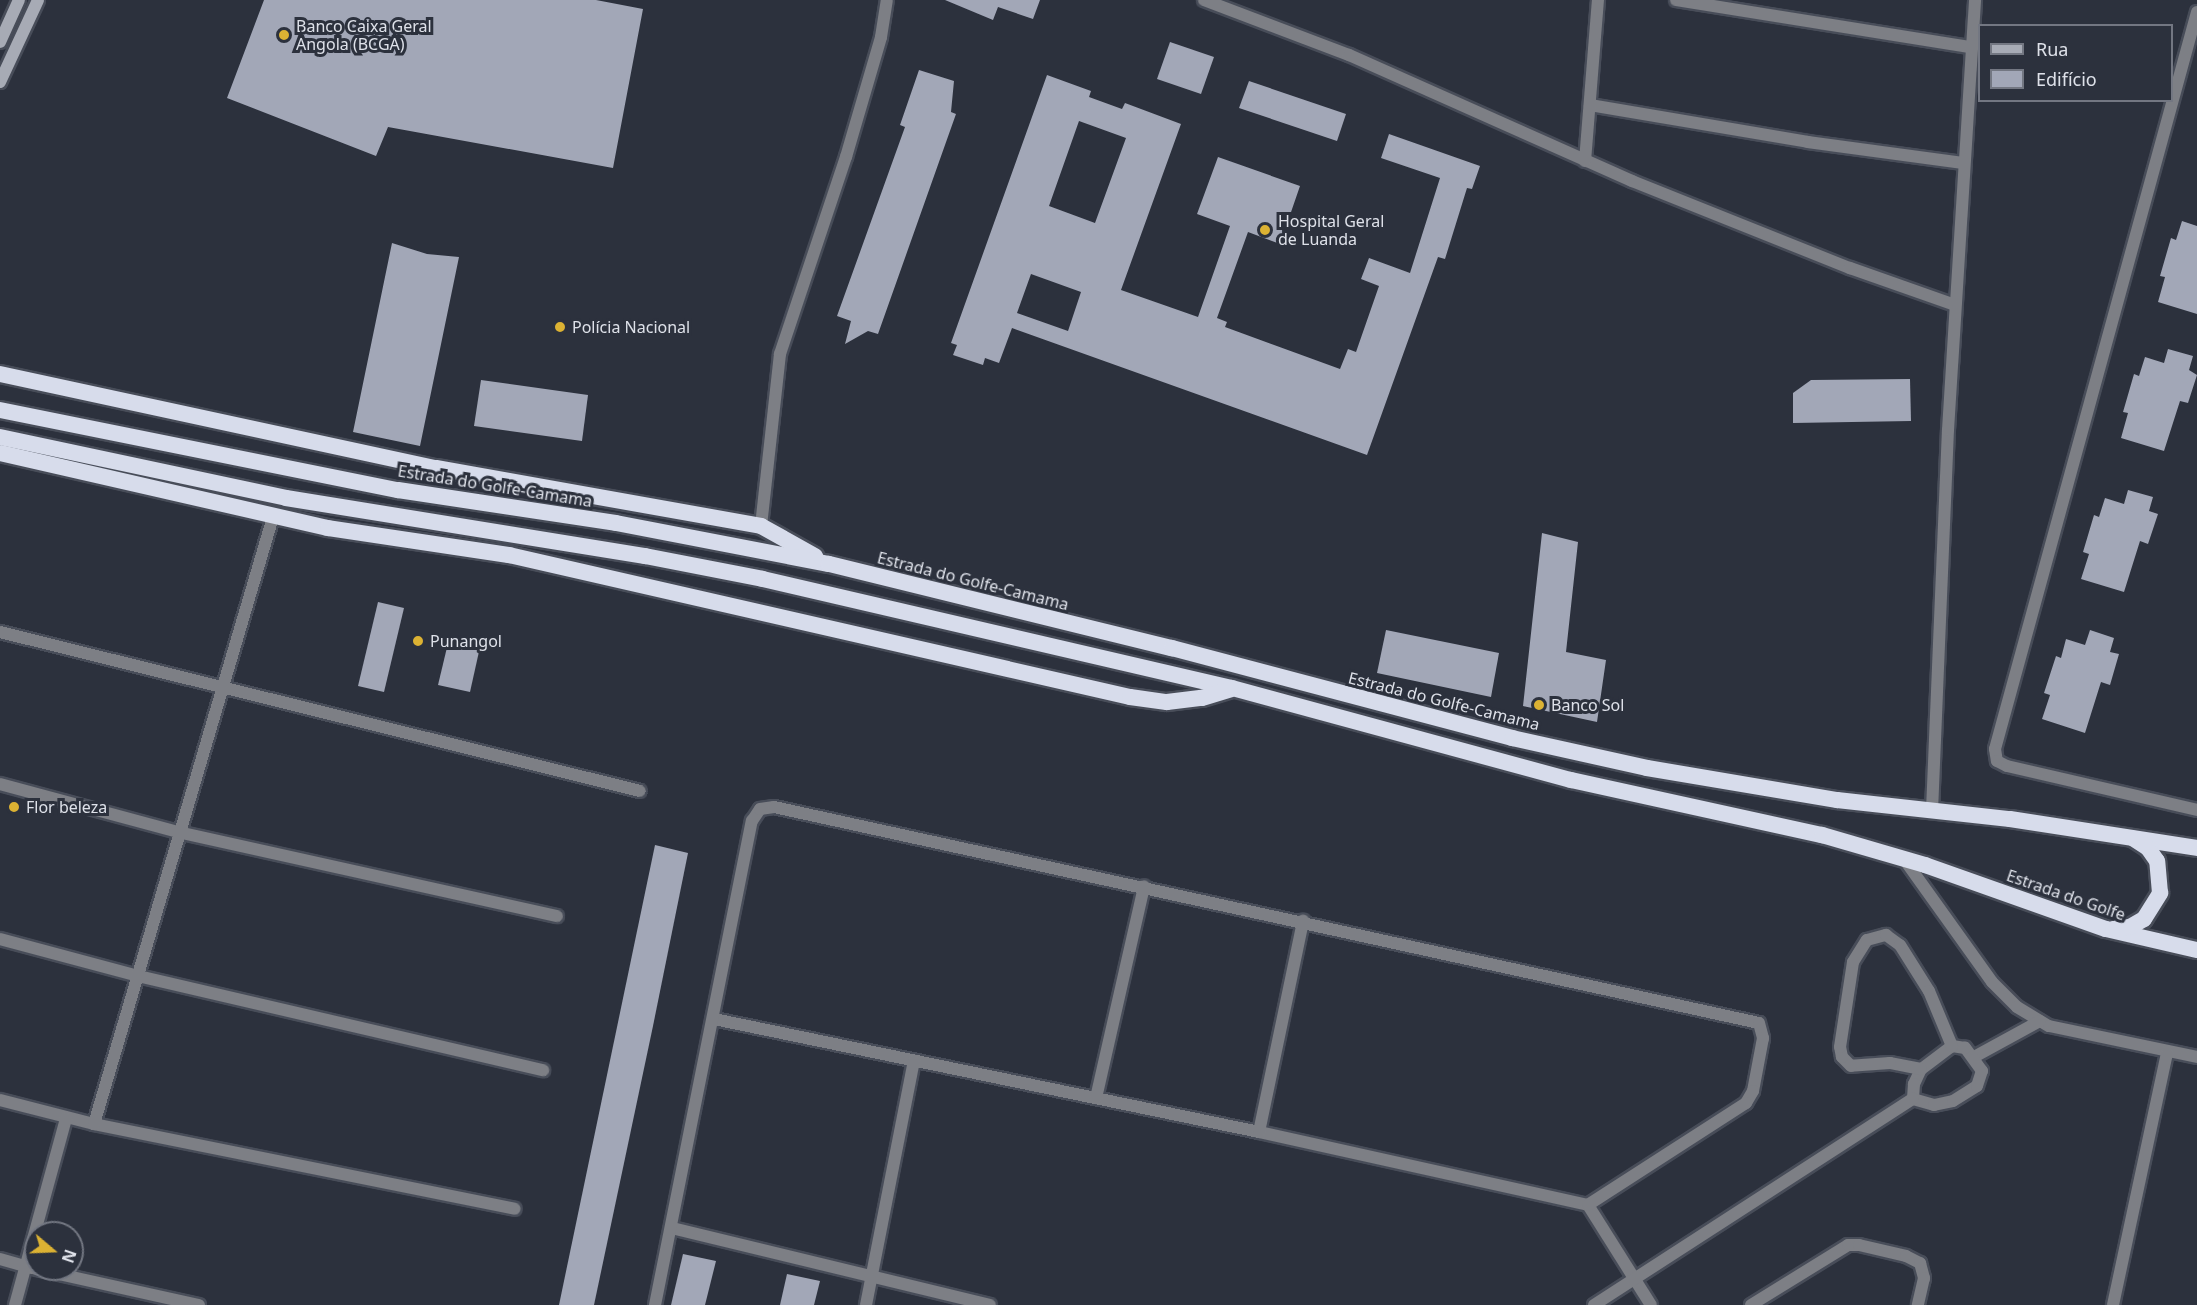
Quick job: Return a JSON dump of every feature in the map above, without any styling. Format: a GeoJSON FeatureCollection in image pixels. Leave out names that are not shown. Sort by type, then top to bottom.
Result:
{"type":"FeatureCollection","features":[{"type":"Feature","properties":{"kind":"highway"},"geometry":{"type":"LineString","coordinates":[[0,374],[436,468],[761,526],[829,564]]}},
{"type":"Feature","properties":{"kind":"highway","name":"Estrada do Golfe-Camama"},"geometry":{"type":"LineString","coordinates":[[0,410],[398,490],[616,523],[829,564],[1172,648],[1512,738],[1744,785],[1932,812]]}},
{"type":"Feature","properties":{"kind":"highway"},"geometry":{"type":"LineString","coordinates":[[0,437],[286,498],[645,556],[763,579],[1232,688],[1571,780],[1822,835],[1904,859]]}},
{"type":"Feature","properties":{"kind":"highway"},"geometry":{"type":"LineString","coordinates":[[0,453],[273,517],[509,555],[1130,697],[1167,702],[1202,698],[1232,688]]}},
{"type":"Feature","properties":{"kind":"highway"},"geometry":{"type":"LineString","coordinates":[[1932,812],[2127,836],[2197,848]]}},
{"type":"Feature","properties":{"kind":"highway"},"geometry":{"type":"LineString","coordinates":[[2106,929],[2137,924],[2154,908],[2160,893],[2160,869],[2153,854],[2127,836]]}},
{"type":"Feature","properties":{"kind":"highway","name":"Estrada do Golfe"},"geometry":{"type":"LineString","coordinates":[[1904,859],[2106,929],[2197,950]]}},
{"type":"Feature","properties":{"kind":"main road"},"geometry":{"type":"LineString","coordinates":[[0,42],[19,0]]}},
{"type":"Feature","properties":{"kind":"main road"},"geometry":{"type":"LineString","coordinates":[[0,82],[38,0]]}},
{"type":"Feature","properties":{"kind":"street"},"geometry":{"type":"LineString","coordinates":[[761,526],[780,354],[846,157],[881,38],[887,0]]}},
{"type":"Feature","properties":{"kind":"street"},"geometry":{"type":"LineString","coordinates":[[1204,0],[1217,2],[1349,55],[1585,160],[1850,268],[1955,305]]}},
{"type":"Feature","properties":{"kind":"street"},"geometry":{"type":"LineString","coordinates":[[1585,160],[1598,0]]}},
{"type":"Feature","properties":{"kind":"street"},"geometry":{"type":"LineString","coordinates":[[1676,0],[1971,46]]}},
{"type":"Feature","properties":{"kind":"street"},"geometry":{"type":"LineString","coordinates":[[1932,812],[1955,305],[1975,0]]}},
{"type":"Feature","properties":{"kind":"street"},"geometry":{"type":"LineString","coordinates":[[2173,100],[2197,12]]}},
{"type":"Feature","properties":{"kind":"street"},"geometry":{"type":"LineString","coordinates":[[2172,102],[1995,749],[1997,761],[2007,766],[2197,810]]}},
{"type":"Feature","properties":{"kind":"street"},"geometry":{"type":"LineString","coordinates":[[1590,105],[1808,142],[1964,163]]}},
{"type":"Feature","properties":{"kind":"street"},"geometry":{"type":"LineString","coordinates":[[94,1124],[182,833],[273,517]]}},
{"type":"Feature","properties":{"kind":"street"},"geometry":{"type":"LineString","coordinates":[[0,632],[640,791]]}},
{"type":"Feature","properties":{"kind":"street"},"geometry":{"type":"LineString","coordinates":[[0,784],[182,833],[557,916]]}},
{"type":"Feature","properties":{"kind":"street"},"geometry":{"type":"LineString","coordinates":[[655,1305],[752,821],[760,809],[774,807],[1144,886],[1759,1023],[1763,1038],[1753,1091],[1746,1102],[1588,1205]]}},
{"type":"Feature","properties":{"kind":"street"},"geometry":{"type":"LineString","coordinates":[[1904,859],[1992,982],[2017,1007],[2040,1021],[2167,1053],[2197,1057]]}},
{"type":"Feature","properties":{"kind":"street"},"geometry":{"type":"LineString","coordinates":[[1096,1098],[1144,886]]}},
{"type":"Feature","properties":{"kind":"street"},"geometry":{"type":"LineString","coordinates":[[1259,1132],[1303,921]]}},
{"type":"Feature","properties":{"kind":"street"},"geometry":{"type":"LineString","coordinates":[[1921,1069],[1890,1063],[1851,1066],[1842,1057],[1839,1047],[1853,962],[1867,940],[1886,935],[1900,945],[1929,991],[1952,1046]]}},
{"type":"Feature","properties":{"kind":"street"},"geometry":{"type":"LineString","coordinates":[[0,939],[138,976],[543,1070]]}},
{"type":"Feature","properties":{"kind":"street"},"geometry":{"type":"LineString","coordinates":[[714,1019],[1259,1132],[1588,1205],[1652,1305]]}},
{"type":"Feature","properties":{"kind":"street"},"geometry":{"type":"LineString","coordinates":[[1974,1057],[2040,1021]]}},
{"type":"Feature","properties":{"kind":"street"},"geometry":{"type":"LineString","coordinates":[[1594,1305],[1913,1099],[1934,1105],[1953,1101],[1977,1086],[1982,1071],[1974,1057],[1965,1048],[1952,1046],[1921,1069],[1914,1084],[1913,1099]]}},
{"type":"Feature","properties":{"kind":"street"},"geometry":{"type":"LineString","coordinates":[[2113,1305],[2167,1053]]}},
{"type":"Feature","properties":{"kind":"street"},"geometry":{"type":"LineString","coordinates":[[866,1305],[914,1061]]}},
{"type":"Feature","properties":{"kind":"street"},"geometry":{"type":"LineString","coordinates":[[0,1100],[94,1124],[514,1209]]}},
{"type":"Feature","properties":{"kind":"street"},"geometry":{"type":"LineString","coordinates":[[43,1221],[66,1118]]}},
{"type":"Feature","properties":{"kind":"street"},"geometry":{"type":"LineString","coordinates":[[672,1228],[990,1305]]}},
{"type":"Feature","properties":{"kind":"street"},"geometry":{"type":"LineString","coordinates":[[1751,1305],[1848,1245],[1859,1245],[1906,1256],[1920,1263],[1924,1278],[1918,1305]]}},
{"type":"Feature","properties":{"kind":"street"},"geometry":{"type":"LineString","coordinates":[[0,1259],[24,1266]]}},
{"type":"Feature","properties":{"kind":"street"},"geometry":{"type":"LineString","coordinates":[[84,1279],[199,1305]]}},
{"type":"Feature","properties":{"kind":"street"},"geometry":{"type":"LineString","coordinates":[[15,1305],[27,1281]]}},
{"type":"Feature","properties":{"kind":"building"},"geometry":{"type":"Polygon","coordinates":[[[264,0],[596,0],[643,9],[613,168],[388,127],[376,156],[227,98],[264,0]]]}},
{"type":"Feature","properties":{"kind":"building"},"geometry":{"type":"Polygon","coordinates":[[[945,0],[1040,0],[1033,19],[998,7],[993,20],[945,0]]]}},
{"type":"Feature","properties":{"kind":"building"},"geometry":{"type":"Polygon","coordinates":[[[1170,42],[1214,57],[1201,94],[1157,79],[1170,42]]]}},
{"type":"Feature","properties":{"kind":"building"},"geometry":{"type":"Polygon","coordinates":[[[919,70],[954,81],[951,112],[956,114],[878,334],[868,331],[845,344],[851,321],[837,316],[905,127],[900,125],[919,70]]]}},
{"type":"Feature","properties":{"kind":"building"},"geometry":{"type":"Polygon","coordinates":[[[1047,75],[1091,91],[1089,97],[1122,109],[1125,103],[1181,124],[1121,290],[1198,317],[1230,226],[1197,214],[1218,157],[1300,186],[1280,244],[1248,232],[1217,318],[1227,322],[1225,327],[1340,369],[1348,349],[1356,352],[1379,286],[1361,279],[1369,258],[1410,273],[1440,178],[1381,158],[1389,134],[1480,166],[1472,189],[1467,188],[1445,259],[1438,257],[1367,455],[1012,328],[999,363],[985,358],[983,365],[953,355],[957,345],[951,343],[1047,75]],[[1079,121],[1049,206],[1095,223],[1126,138],[1079,121]],[[1031,274],[1017,313],[1068,331],[1081,292],[1031,274]]]}},
{"type":"Feature","properties":{"kind":"building"},"geometry":{"type":"Polygon","coordinates":[[[1249,81],[1346,114],[1337,141],[1239,108],[1249,81]]]}},
{"type":"Feature","properties":{"kind":"building"},"geometry":{"type":"Polygon","coordinates":[[[2182,221],[2197,226],[2197,314],[2158,302],[2165,277],[2160,276],[2171,238],[2176,240],[2182,221]]]}},
{"type":"Feature","properties":{"kind":"building"},"geometry":{"type":"Polygon","coordinates":[[[392,243],[427,254],[459,257],[420,446],[353,432],[392,243]]]}},
{"type":"Feature","properties":{"kind":"building"},"geometry":{"type":"Polygon","coordinates":[[[2168,349],[2193,356],[2189,370],[2197,375],[2188,403],[2180,401],[2164,451],[2121,438],[2128,413],[2123,412],[2134,374],[2139,376],[2145,357],[2164,363],[2168,349]]]}},
{"type":"Feature","properties":{"kind":"building"},"geometry":{"type":"Polygon","coordinates":[[[1910,379],[1911,421],[1793,423],[1793,393],[1811,380],[1910,379]]]}},
{"type":"Feature","properties":{"kind":"building"},"geometry":{"type":"Polygon","coordinates":[[[481,380],[588,395],[582,441],[474,426],[481,380]]]}},
{"type":"Feature","properties":{"kind":"building"},"geometry":{"type":"Polygon","coordinates":[[[2128,490],[2153,497],[2149,511],[2158,514],[2148,544],[2140,541],[2124,592],[2081,579],[2089,554],[2083,552],[2094,515],[2099,517],[2105,498],[2124,504],[2128,490]]]}},
{"type":"Feature","properties":{"kind":"building"},"geometry":{"type":"Polygon","coordinates":[[[1542,533],[1578,542],[1566,652],[1606,660],[1597,722],[1523,706],[1542,533]]]}},
{"type":"Feature","properties":{"kind":"building"},"geometry":{"type":"Polygon","coordinates":[[[378,602],[404,608],[384,692],[358,686],[378,602]]]}},
{"type":"Feature","properties":{"kind":"building"},"geometry":{"type":"Polygon","coordinates":[[[1386,630],[1499,653],[1491,697],[1377,673],[1386,630]]]}},
{"type":"Feature","properties":{"kind":"building"},"geometry":{"type":"Polygon","coordinates":[[[2090,630],[2114,638],[2110,652],[2119,654],[2110,685],[2101,682],[2085,733],[2042,719],[2050,695],[2044,693],[2056,656],[2061,658],[2066,639],[2085,645],[2090,630]]]}},
{"type":"Feature","properties":{"kind":"building"},"geometry":{"type":"Polygon","coordinates":[[[449,639],[480,647],[470,692],[438,685],[449,639]]]}},
{"type":"Feature","properties":{"kind":"building"},"geometry":{"type":"Polygon","coordinates":[[[655,845],[688,853],[653,1026],[594,1305],[559,1305],[655,845]]]}},
{"type":"Feature","properties":{"kind":"building"},"geometry":{"type":"Polygon","coordinates":[[[683,1254],[716,1261],[705,1305],[671,1305],[683,1254]]]}},
{"type":"Feature","properties":{"kind":"building"},"geometry":{"type":"Polygon","coordinates":[[[787,1274],[820,1281],[814,1305],[780,1305],[787,1274]]]}},
{"type":"Feature","properties":{"kind":"place","name":"Banco Caixa Geral Angola (BCGA)"},"geometry":{"type":"Point","coordinates":[284,35]}},
{"type":"Feature","properties":{"kind":"place","name":"Hospital Geral de Luanda"},"geometry":{"type":"Point","coordinates":[1265,230]}},
{"type":"Feature","properties":{"kind":"place","name":"Polícia Nacional"},"geometry":{"type":"Point","coordinates":[560,327]}},
{"type":"Feature","properties":{"kind":"place","name":"Punangol"},"geometry":{"type":"Point","coordinates":[418,641]}},
{"type":"Feature","properties":{"kind":"place","name":"Banco Sol"},"geometry":{"type":"Point","coordinates":[1539,705]}},
{"type":"Feature","properties":{"kind":"place","name":"Flor beleza"},"geometry":{"type":"Point","coordinates":[14,807]}}]}
